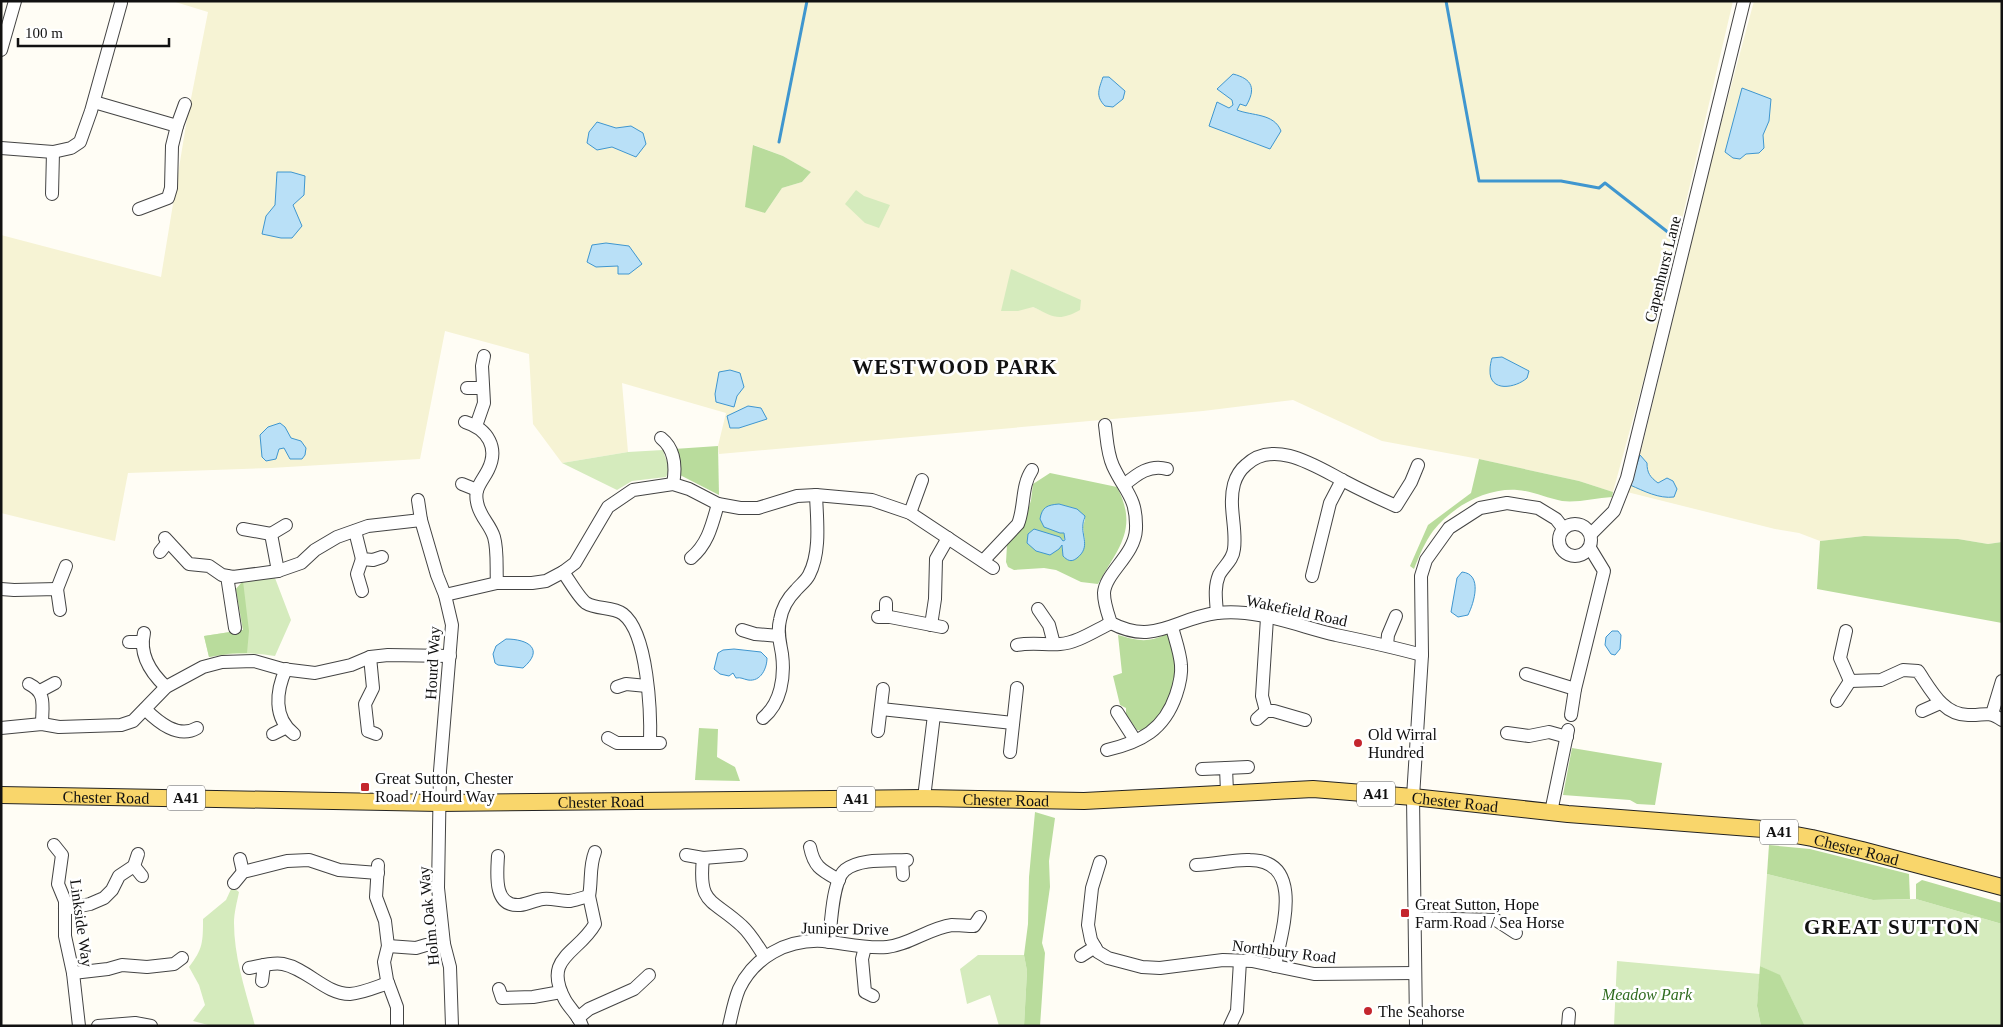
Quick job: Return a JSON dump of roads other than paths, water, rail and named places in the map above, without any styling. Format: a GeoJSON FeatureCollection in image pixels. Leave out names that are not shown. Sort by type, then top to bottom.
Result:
{"type":"FeatureCollection","features":[{"type":"Feature","properties":{"kind":"main road","name":"Chester Road"},"geometry":{"type":"LineString","coordinates":[[1,795],[439,803],[924,798],[1084,801],[1227,792],[1314,789],[1413,796],[1551,812],[1771,831],[1854,848],[2002,887]]}},
{"type":"Feature","properties":{"kind":"street"},"geometry":{"type":"LineString","coordinates":[[2,46],[14,1]]}},
{"type":"Feature","properties":{"kind":"street","name":"Capenhurst Lane"},"geometry":{"type":"LineString","coordinates":[[1591,534],[1614,511],[1627,478],[1744,1]]}},
{"type":"Feature","properties":{"kind":"street"},"geometry":{"type":"LineString","coordinates":[[1,148],[53,152],[71,148],[80,142],[94,102],[121,3]]}},
{"type":"Feature","properties":{"kind":"street"},"geometry":{"type":"LineString","coordinates":[[94,102],[177,126]]}},
{"type":"Feature","properties":{"kind":"street"},"geometry":{"type":"LineString","coordinates":[[139,210],[168,198],[171,188],[172,146],[185,104]]}},
{"type":"Feature","properties":{"kind":"street"},"geometry":{"type":"LineString","coordinates":[[52,194],[53,152]]}},
{"type":"Feature","properties":{"kind":"street"},"geometry":{"type":"LineString","coordinates":[[484,356],[482,366],[484,403],[471,424],[486,434],[492,452],[488,470],[476,492],[479,511],[494,538],[497,583]]}},
{"type":"Feature","properties":{"kind":"street"},"geometry":{"type":"LineString","coordinates":[[467,388],[483,388]]}},
{"type":"Feature","properties":{"kind":"street"},"geometry":{"type":"LineString","coordinates":[[1017,644],[1068,643],[1111,623],[1104,591],[1109,580],[1127,554],[1136,532],[1136,514],[1134,500],[1113,465],[1108,449],[1105,425]]}},
{"type":"Feature","properties":{"kind":"street"},"geometry":{"type":"LineString","coordinates":[[668,441],[675,461],[673,484]]}},
{"type":"Feature","properties":{"kind":"street"},"geometry":{"type":"LineString","coordinates":[[1217,613],[1215,587],[1234,549],[1232,493],[1234,482],[1250,460],[1263,455],[1278,454],[1293,457],[1320,468],[1396,506],[1411,482],[1418,465]]}},
{"type":"Feature","properties":{"kind":"street"},"geometry":{"type":"LineString","coordinates":[[1124,485],[1141,472],[1162,465]]}},
{"type":"Feature","properties":{"kind":"street"},"geometry":{"type":"LineString","coordinates":[[445,595],[497,583],[546,581],[575,563],[608,507],[633,490],[673,484],[718,504],[740,508],[758,508],[797,496],[816,495],[872,500],[910,513],[988,565],[1018,524],[1025,474]]}},
{"type":"Feature","properties":{"kind":"street"},"geometry":{"type":"LineString","coordinates":[[910,513],[922,480]]}},
{"type":"Feature","properties":{"kind":"street"},"geometry":{"type":"LineString","coordinates":[[1312,576],[1330,503],[1342,480]]}},
{"type":"Feature","properties":{"kind":"street"},"geometry":{"type":"LineString","coordinates":[[462,484],[477,490]]}},
{"type":"Feature","properties":{"kind":"street"},"geometry":{"type":"LineString","coordinates":[[763,718],[772,710],[779,692],[783,667],[778,636],[780,620],[785,605],[808,577],[813,565],[816,539],[816,495]]}},
{"type":"Feature","properties":{"kind":"street","name":"Hourd Way"},"geometry":{"type":"LineString","coordinates":[[418,500],[421,520],[436,574],[445,595],[452,625],[439,803]]}},
{"type":"Feature","properties":{"kind":"street"},"geometry":{"type":"LineString","coordinates":[[1416,1026],[1413,796],[1422,655],[1421,576],[1426,560],[1449,528],[1480,508],[1507,503],[1538,508],[1556,518],[1563,528]]}},
{"type":"Feature","properties":{"kind":"street"},"geometry":{"type":"LineString","coordinates":[[699,557],[710,533],[718,504]]}},
{"type":"Feature","properties":{"kind":"street"},"geometry":{"type":"LineString","coordinates":[[165,544],[189,564],[209,566],[222,576],[233,577],[278,571],[300,563],[315,550],[337,537],[368,526],[421,520]]}},
{"type":"Feature","properties":{"kind":"street"},"geometry":{"type":"LineString","coordinates":[[1571,715],[1575,688],[1604,571],[1590,548],[1591,534],[1584,526],[1578,523],[1563,528],[1558,539],[1559,545],[1566,554],[1578,556],[1590,548]]}},
{"type":"Feature","properties":{"kind":"street"},"geometry":{"type":"LineString","coordinates":[[243,529],[271,534],[286,525]]}},
{"type":"Feature","properties":{"kind":"street"},"geometry":{"type":"LineString","coordinates":[[355,531],[362,559],[357,574],[362,591]]}},
{"type":"Feature","properties":{"kind":"street"},"geometry":{"type":"LineString","coordinates":[[271,534],[278,571]]}},
{"type":"Feature","properties":{"kind":"street"},"geometry":{"type":"LineString","coordinates":[[886,603],[882,617],[936,626],[936,559],[948,538]]}},
{"type":"Feature","properties":{"kind":"street"},"geometry":{"type":"LineString","coordinates":[[362,559],[373,560],[382,557]]}},
{"type":"Feature","properties":{"kind":"street"},"geometry":{"type":"LineString","coordinates":[[60,610],[57,589],[66,566]]}},
{"type":"Feature","properties":{"kind":"street"},"geometry":{"type":"LineString","coordinates":[[563,572],[586,603],[616,610],[624,615],[639,643],[647,670],[647,686],[655,743],[617,743],[608,738]]}},
{"type":"Feature","properties":{"kind":"street"},"geometry":{"type":"LineString","coordinates":[[227,576],[235,628]]}},
{"type":"Feature","properties":{"kind":"street"},"geometry":{"type":"LineString","coordinates":[[1,589],[57,589]]}},
{"type":"Feature","properties":{"kind":"street"},"geometry":{"type":"LineString","coordinates":[[1038,609],[1049,625],[1054,644]]}},
{"type":"Feature","properties":{"kind":"street","name":"Wakefield Road"},"geometry":{"type":"LineString","coordinates":[[1111,623],[1125,630],[1149,633],[1217,613],[1248,613],[1336,635],[1387,645],[1422,655]]}},
{"type":"Feature","properties":{"kind":"street"},"geometry":{"type":"LineString","coordinates":[[1387,645],[1388,635],[1396,616]]}},
{"type":"Feature","properties":{"kind":"street"},"geometry":{"type":"LineString","coordinates":[[1267,618],[1261,715],[1274,711],[1305,720]]}},
{"type":"Feature","properties":{"kind":"street"},"geometry":{"type":"LineString","coordinates":[[1107,750],[1124,746],[1147,735],[1166,718],[1178,690],[1182,665],[1172,627]]}},
{"type":"Feature","properties":{"kind":"street"},"geometry":{"type":"LineString","coordinates":[[742,630],[755,634],[778,636]]}},
{"type":"Feature","properties":{"kind":"street"},"geometry":{"type":"LineString","coordinates":[[1846,631],[1840,658],[1850,681]]}},
{"type":"Feature","properties":{"kind":"street"},"geometry":{"type":"LineString","coordinates":[[138,639],[147,664],[156,678],[166,687]]}},
{"type":"Feature","properties":{"kind":"street"},"geometry":{"type":"LineString","coordinates":[[1,728],[42,724],[59,727],[121,725],[133,721],[166,687],[203,667],[222,662],[254,661],[286,669],[315,673],[351,665],[370,657],[388,655],[450,656]]}},
{"type":"Feature","properties":{"kind":"street"},"geometry":{"type":"LineString","coordinates":[[368,734],[365,704],[373,688],[370,657]]}},
{"type":"Feature","properties":{"kind":"street"},"geometry":{"type":"LineString","coordinates":[[273,734],[290,731],[283,723],[279,700],[280,682],[286,669]]}},
{"type":"Feature","properties":{"kind":"street"},"geometry":{"type":"LineString","coordinates":[[1850,681],[1881,680],[1903,670],[1918,671],[1940,703],[1954,713],[1997,717],[2002,681]]}},
{"type":"Feature","properties":{"kind":"street"},"geometry":{"type":"LineString","coordinates":[[1526,674],[1575,688]]}},
{"type":"Feature","properties":{"kind":"street"},"geometry":{"type":"LineString","coordinates":[[1838,701],[1850,681]]}},
{"type":"Feature","properties":{"kind":"street"},"geometry":{"type":"LineString","coordinates":[[622,682],[647,686]]}},
{"type":"Feature","properties":{"kind":"street"},"geometry":{"type":"LineString","coordinates":[[40,691],[55,683]]}},
{"type":"Feature","properties":{"kind":"street"},"geometry":{"type":"LineString","coordinates":[[29,684],[37,688],[42,694],[42,724]]}},
{"type":"Feature","properties":{"kind":"street"},"geometry":{"type":"LineString","coordinates":[[1010,752],[1017,688]]}},
{"type":"Feature","properties":{"kind":"street"},"geometry":{"type":"LineString","coordinates":[[878,732],[883,690]]}},
{"type":"Feature","properties":{"kind":"street"},"geometry":{"type":"LineString","coordinates":[[1922,711],[1940,703]]}},
{"type":"Feature","properties":{"kind":"street"},"geometry":{"type":"LineString","coordinates":[[145,709],[155,719],[172,729],[193,733]]}},
{"type":"Feature","properties":{"kind":"street"},"geometry":{"type":"LineString","coordinates":[[880,709],[1013,724]]}},
{"type":"Feature","properties":{"kind":"street"},"geometry":{"type":"LineString","coordinates":[[1117,712],[1135,740]]}},
{"type":"Feature","properties":{"kind":"street"},"geometry":{"type":"LineString","coordinates":[[924,798],[934,715]]}},
{"type":"Feature","properties":{"kind":"street"},"geometry":{"type":"LineString","coordinates":[[1507,733],[1529,736],[1549,732],[1568,734],[1551,812]]}},
{"type":"Feature","properties":{"kind":"street"},"geometry":{"type":"LineString","coordinates":[[1202,769],[1248,767]]}},
{"type":"Feature","properties":{"kind":"street"},"geometry":{"type":"LineString","coordinates":[[1226,768],[1227,792]]}},
{"type":"Feature","properties":{"kind":"street","name":"Holm Oak Way"},"geometry":{"type":"LineString","coordinates":[[439,803],[438,888],[444,944],[450,967],[452,1026]]}},
{"type":"Feature","properties":{"kind":"street"},"geometry":{"type":"LineString","coordinates":[[810,847],[814,862],[818,867],[839,880]]}},
{"type":"Feature","properties":{"kind":"street","name":"Linkside Way"},"geometry":{"type":"LineString","coordinates":[[63,849],[58,884],[65,900],[65,936],[73,973],[79,1026]]}},
{"type":"Feature","properties":{"kind":"street"},"geometry":{"type":"LineString","coordinates":[[595,852],[591,864],[591,884],[588,896],[594,913],[595,924],[589,934],[568,951],[561,961],[557,974],[565,1001],[580,1022],[589,1009],[642,991],[650,976]]}},
{"type":"Feature","properties":{"kind":"street"},"geometry":{"type":"LineString","coordinates":[[686,855],[703,858],[741,855]]}},
{"type":"Feature","properties":{"kind":"street"},"geometry":{"type":"LineString","coordinates":[[498,856],[497,881],[499,892],[504,900],[512,904],[520,905],[539,899],[571,901],[588,896]]}},
{"type":"Feature","properties":{"kind":"street"},"geometry":{"type":"LineString","coordinates":[[240,858],[243,872]]}},
{"type":"Feature","properties":{"kind":"street"},"geometry":{"type":"LineString","coordinates":[[703,858],[702,882],[704,892],[710,900],[743,927],[765,957]]}},
{"type":"Feature","properties":{"kind":"street"},"geometry":{"type":"LineString","coordinates":[[65,909],[90,904],[104,898],[112,890],[119,876],[136,860],[142,876]]}},
{"type":"Feature","properties":{"kind":"street"},"geometry":{"type":"LineString","coordinates":[[234,883],[243,872],[287,861],[308,860],[339,870],[378,869],[376,897],[385,921],[388,946],[384,962],[388,983],[397,1008],[397,1026]]}},
{"type":"Feature","properties":{"kind":"street"},"geometry":{"type":"LineString","coordinates":[[1196,865],[1214,865],[1251,860],[1263,862],[1273,867],[1281,875],[1286,887],[1286,900],[1275,966]]}},
{"type":"Feature","properties":{"kind":"street"},"geometry":{"type":"LineString","coordinates":[[829,942],[839,880],[845,870],[862,863],[904,861],[902,875]]}},
{"type":"Feature","properties":{"kind":"street"},"geometry":{"type":"LineString","coordinates":[[1081,956],[1095,947],[1091,940],[1088,924],[1099,886],[1100,862]]}},
{"type":"Feature","properties":{"kind":"street"},"geometry":{"type":"LineString","coordinates":[[1416,918],[1496,920],[1516,933]]}},
{"type":"Feature","properties":{"kind":"street","name":"Juniper Drive"},"geometry":{"type":"LineString","coordinates":[[733,1025],[736,998],[744,979],[765,957],[775,950],[792,944],[806,942],[829,942],[865,947],[896,945],[951,925],[978,927]]}},
{"type":"Feature","properties":{"kind":"street"},"geometry":{"type":"LineString","coordinates":[[388,946],[416,948],[426,945],[444,944]]}},
{"type":"Feature","properties":{"kind":"street"},"geometry":{"type":"LineString","coordinates":[[865,947],[862,959],[865,996]]}},
{"type":"Feature","properties":{"kind":"street","name":"Northbury Road"},"geometry":{"type":"LineString","coordinates":[[1095,947],[1098,952],[1108,958],[1142,966],[1168,967],[1223,960],[1261,962],[1300,972],[1331,975],[1415,973]]}},
{"type":"Feature","properties":{"kind":"street"},"geometry":{"type":"LineString","coordinates":[[1238,1019],[1240,961]]}},
{"type":"Feature","properties":{"kind":"street"},"geometry":{"type":"LineString","coordinates":[[249,968],[282,964],[296,968],[336,992],[350,994],[364,992],[388,983]]}},
{"type":"Feature","properties":{"kind":"street"},"geometry":{"type":"LineString","coordinates":[[73,973],[108,969],[122,965],[147,967],[178,965]]}},
{"type":"Feature","properties":{"kind":"street"},"geometry":{"type":"LineString","coordinates":[[262,981],[264,965]]}},
{"type":"Feature","properties":{"kind":"street"},"geometry":{"type":"LineString","coordinates":[[500,998],[533,997],[562,992]]}},
{"type":"Feature","properties":{"kind":"street"},"geometry":{"type":"LineString","coordinates":[[1559,1026],[1568,1022]]}},
{"type":"Feature","properties":{"kind":"street"},"geometry":{"type":"LineString","coordinates":[[98,1026],[135,1024],[152,1026]]}},
{"type":"Feature","properties":{"kind":"water"},"geometry":{"type":"Polygon","coordinates":[[[1233,74],[1249,82],[1252,90],[1246,106],[1240,104],[1237,110],[1268,118],[1278,125],[1281,131],[1270,149],[1209,126],[1217,102],[1229,108],[1233,105],[1232,100],[1217,89],[1233,74]]]}},
{"type":"Feature","properties":{"kind":"water"},"geometry":{"type":"Polygon","coordinates":[[[1103,77],[1109,77],[1125,91],[1123,99],[1113,107],[1105,106],[1099,96],[1103,77]]]}},
{"type":"Feature","properties":{"kind":"water"},"geometry":{"type":"Polygon","coordinates":[[[1742,88],[1771,99],[1769,121],[1763,135],[1764,148],[1759,153],[1746,154],[1740,159],[1733,158],[1725,152],[1742,88]]]}},
{"type":"Feature","properties":{"kind":"water"},"geometry":{"type":"Polygon","coordinates":[[[597,122],[616,128],[631,126],[643,133],[646,144],[636,157],[612,147],[597,150],[587,143],[589,132],[597,122]]]}},
{"type":"Feature","properties":{"kind":"water"},"geometry":{"type":"Polygon","coordinates":[[[277,172],[291,172],[305,176],[304,195],[293,205],[302,226],[292,238],[262,234],[266,216],[275,205],[277,172]]]}},
{"type":"Feature","properties":{"kind":"water"},"geometry":{"type":"Polygon","coordinates":[[[606,243],[629,246],[642,264],[629,274],[618,274],[618,266],[596,267],[587,262],[592,245],[606,243]]]}},
{"type":"Feature","properties":{"kind":"water"},"geometry":{"type":"Polygon","coordinates":[[[1502,357],[1529,371],[1527,378],[1510,386],[1498,385],[1494,382],[1490,370],[1492,358],[1502,357]]]}},
{"type":"Feature","properties":{"kind":"water"},"geometry":{"type":"Polygon","coordinates":[[[730,370],[740,373],[744,387],[737,396],[734,407],[716,402],[715,394],[719,372],[730,370]]]}},
{"type":"Feature","properties":{"kind":"water"},"geometry":{"type":"Polygon","coordinates":[[[748,406],[761,408],[767,419],[739,428],[730,428],[727,416],[748,406]]]}},
{"type":"Feature","properties":{"kind":"water"},"geometry":{"type":"Polygon","coordinates":[[[280,423],[285,427],[291,438],[301,441],[306,448],[302,459],[290,459],[284,448],[279,449],[276,459],[266,461],[262,457],[260,435],[268,427],[280,423]]]}},
{"type":"Feature","properties":{"kind":"water"},"geometry":{"type":"Polygon","coordinates":[[[1640,455],[1647,463],[1648,472],[1655,481],[1658,483],[1667,478],[1673,481],[1677,489],[1674,497],[1657,496],[1630,485],[1640,455]]]}},
{"type":"Feature","properties":{"kind":"water"},"geometry":{"type":"Polygon","coordinates":[[[1059,504],[1077,509],[1085,516],[1083,523],[1084,550],[1077,558],[1071,561],[1063,556],[1062,545],[1050,555],[1036,551],[1027,543],[1028,534],[1034,529],[1060,537],[1063,541],[1065,540],[1064,533],[1044,527],[1040,519],[1046,507],[1059,504]]]}},
{"type":"Feature","properties":{"kind":"water"},"geometry":{"type":"Polygon","coordinates":[[[1462,572],[1469,574],[1473,578],[1475,590],[1473,604],[1468,615],[1458,617],[1451,612],[1457,578],[1462,572]]]}},
{"type":"Feature","properties":{"kind":"water"},"geometry":{"type":"Polygon","coordinates":[[[1612,631],[1618,631],[1621,635],[1620,649],[1615,655],[1611,654],[1605,645],[1606,637],[1612,631]]]}},
{"type":"Feature","properties":{"kind":"water"},"geometry":{"type":"Polygon","coordinates":[[[506,639],[514,639],[531,646],[533,655],[523,668],[495,663],[493,654],[496,646],[506,639]]]}},
{"type":"Feature","properties":{"kind":"water"},"geometry":{"type":"Polygon","coordinates":[[[734,649],[761,652],[767,658],[766,666],[760,677],[753,680],[736,678],[733,673],[729,676],[720,674],[714,669],[718,653],[723,650],[734,649]]]}},
{"type":"Feature","properties":{"kind":"waterway"},"geometry":{"type":"LineString","coordinates":[[779,142],[807,1]]}},
{"type":"Feature","properties":{"kind":"waterway"},"geometry":{"type":"LineString","coordinates":[[1446,1],[1479,181],[1561,181],[1599,188],[1605,183],[1669,233]]}},
{"type":"Feature","properties":{"kind":"place","name":"Old Wirral Hundred"},"geometry":{"type":"Point","coordinates":[1358,743]}},
{"type":"Feature","properties":{"kind":"place","name":"Great Sutton, Chester Road / Hourd Way"},"geometry":{"type":"Point","coordinates":[365,787]}},
{"type":"Feature","properties":{"kind":"place","name":"Great Sutton, Hope Farm Road / Sea Horse"},"geometry":{"type":"Point","coordinates":[1405,913]}},
{"type":"Feature","properties":{"kind":"place","name":"The Seahorse"},"geometry":{"type":"Point","coordinates":[1368,1011]}},
{"type":"Feature","properties":{"kind":"district","name":"WESTWOOD PARK"},"geometry":{"type":"Point","coordinates":[955,367]}},
{"type":"Feature","properties":{"kind":"district","name":"GREAT SUTTON"},"geometry":{"type":"Point","coordinates":[1892,927]}},
{"type":"Feature","properties":{"kind":"park label","name":"Meadow Park"},"geometry":{"type":"Point","coordinates":[1647,994]}}]}
